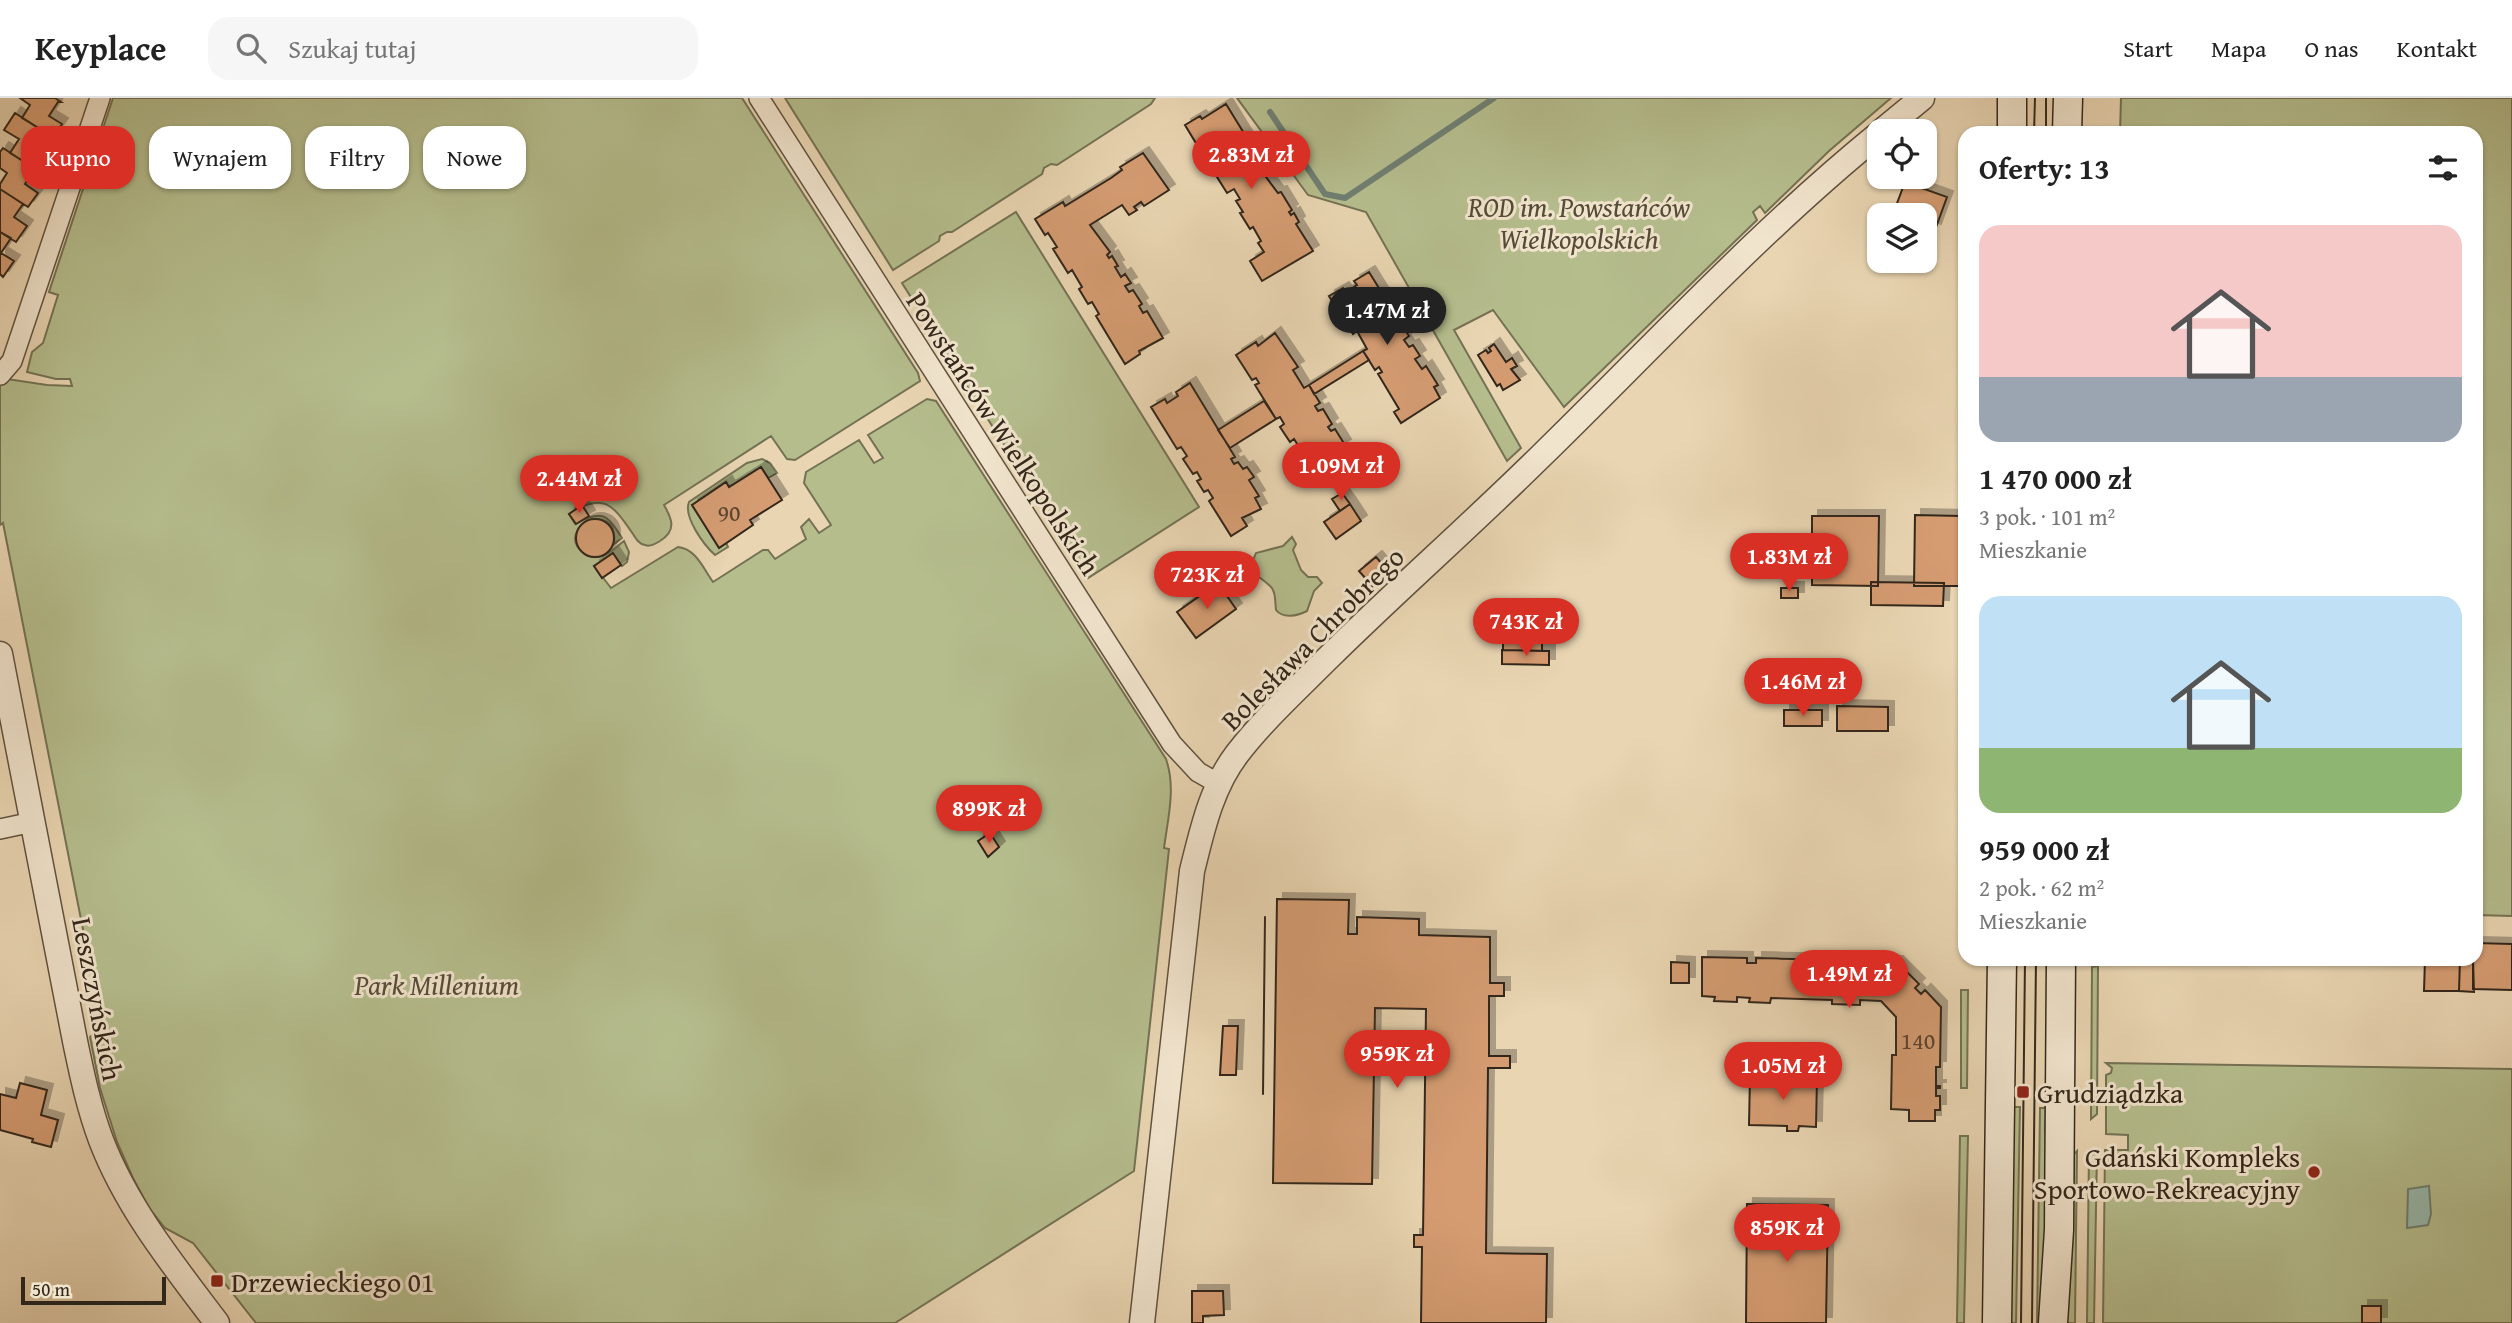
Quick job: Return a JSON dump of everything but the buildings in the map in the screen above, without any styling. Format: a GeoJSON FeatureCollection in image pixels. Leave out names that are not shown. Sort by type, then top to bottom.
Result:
{"type":"FeatureCollection","features":[{"type":"Feature","properties":{"kind":"main road"},"geometry":{"type":"LineString","coordinates":[[2012,98],[2012,126]]}},
{"type":"Feature","properties":{"kind":"main road"},"geometry":{"type":"LineString","coordinates":[[2067,126],[2068,98]]}},
{"type":"Feature","properties":{"kind":"main road"},"geometry":{"type":"LineString","coordinates":[[1997,1323],[2001,966]]}},
{"type":"Feature","properties":{"kind":"main road"},"geometry":{"type":"LineString","coordinates":[[2053,1323],[2059,1230],[2061,966]]}},
{"type":"Feature","properties":{"kind":"street"},"geometry":{"type":"LineString","coordinates":[[0,374],[12,361],[100,98]]}},
{"type":"Feature","properties":{"kind":"street","name":"Powstańców Wielkopolskich"},"geometry":{"type":"LineString","coordinates":[[758,98],[1172,744],[1198,772],[1219,784]]}},
{"type":"Feature","properties":{"kind":"street","name":"Bolesława Chrobrego"},"geometry":{"type":"LineString","coordinates":[[1897,119],[1922,98]]}},
{"type":"Feature","properties":{"kind":"street","name":"Bolesława Chrobrego"},"geometry":{"type":"LineString","coordinates":[[1142,1323],[1190,885],[1201,834],[1219,784],[1235,756],[1261,724],[1843,163],[1867,143]]}},
{"type":"Feature","properties":{"kind":"street","name":"Leszczyńskich"},"geometry":{"type":"LineString","coordinates":[[0,654],[87,1096],[102,1142],[135,1209],[217,1323]]}},
{"type":"Feature","properties":{"kind":"street"},"geometry":{"type":"LineString","coordinates":[[0,829],[33,822]]}},
{"type":"Feature","properties":{"kind":"green space","name":"Park Millenium"},"geometry":{"type":"Polygon","coordinates":[[[113,98],[742,98],[918,373],[920,381],[795,460],[787,459],[771,436],[664,505],[671,520],[671,528],[665,537],[654,544],[647,546],[639,542],[619,515],[607,505],[591,503],[569,514],[575,524],[592,516],[603,516],[622,538],[614,544],[613,529],[607,522],[598,519],[580,527],[575,535],[576,545],[585,554],[595,557],[606,554],[624,541],[629,552],[627,562],[622,566],[613,554],[594,566],[611,588],[678,547],[694,555],[713,582],[763,550],[768,550],[775,559],[806,539],[801,527],[809,519],[819,533],[831,525],[804,483],[806,472],[859,440],[874,463],[883,458],[868,435],[927,399],[936,401],[1166,759],[1169,770],[1170,803],[1164,848],[1169,849],[1134,1171],[895,1323],[256,1323],[193,1243],[165,1228],[149,1208],[117,1142],[100,1088],[90,1037],[102,1026],[3,523],[0,525],[0,383],[7,379],[72,386],[70,379],[56,379],[27,372],[32,352],[43,343],[58,295],[49,292],[83,189],[135,189],[135,126],[104,126],[113,98]]]}},
{"type":"Feature","properties":{"kind":"green space"},"geometry":{"type":"Polygon","coordinates":[[[785,98],[1155,98],[1151,104],[1057,165],[1051,164],[1044,168],[1042,174],[952,232],[940,236],[939,241],[893,270],[785,98]]]}},
{"type":"Feature","properties":{"kind":"green space","name":"ROD im. Powstańców Wielkopolskich"},"geometry":{"type":"Polygon","coordinates":[[[1237,98],[1891,98],[1829,151],[1765,213],[1760,206],[1753,212],[1757,220],[1564,407],[1493,310],[1454,330],[1521,448],[1507,461],[1366,212],[1308,195],[1237,98]]]}},
{"type":"Feature","properties":{"kind":"green space"},"geometry":{"type":"Polygon","coordinates":[[[2121,98],[2512,98],[2512,916],[2483,915],[2483,126],[2120,126],[2121,98]]]}},
{"type":"Feature","properties":{"kind":"green space"},"geometry":{"type":"Polygon","coordinates":[[[1016,212],[1199,507],[1088,578],[902,283],[1016,212]]]}},
{"type":"Feature","properties":{"kind":"green space"},"geometry":{"type":"Polygon","coordinates":[[[762,459],[770,463],[777,473],[768,478],[761,467],[729,487],[726,482],[692,505],[719,547],[726,543],[728,547],[715,555],[705,545],[692,523],[689,502],[747,463],[762,459]]]}},
{"type":"Feature","properties":{"kind":"green space"},"geometry":{"type":"Polygon","coordinates":[[[1292,537],[1296,544],[1293,550],[1301,570],[1308,577],[1317,577],[1322,583],[1314,591],[1307,611],[1286,616],[1276,610],[1273,591],[1256,574],[1252,563],[1256,553],[1283,546],[1292,537]]]}},
{"type":"Feature","properties":{"kind":"green space"},"geometry":{"type":"Polygon","coordinates":[[[2098,966],[2097,1114],[2091,1119],[2092,967],[2098,966]]]}},
{"type":"Feature","properties":{"kind":"green space"},"geometry":{"type":"Polygon","coordinates":[[[1961,990],[1968,990],[1967,1088],[1961,1088],[1961,990]]]}},
{"type":"Feature","properties":{"kind":"green space","name":"Gdański Kompleks Sportowo-Rekreacyjny"},"geometry":{"type":"Polygon","coordinates":[[[2106,1063],[2512,1069],[2512,1323],[2103,1323],[2105,1150],[2128,1150],[2128,1135],[2106,1134],[2106,1075],[2111,1073],[2112,1068],[2106,1063]]]}},
{"type":"Feature","properties":{"kind":"green space"},"geometry":{"type":"Polygon","coordinates":[[[2011,1107],[2020,1107],[2016,1323],[2008,1323],[2011,1107]]]}},
{"type":"Feature","properties":{"kind":"green space"},"geometry":{"type":"Polygon","coordinates":[[[2040,1108],[2046,1108],[2045,1130],[2052,1172],[2042,1323],[2037,1323],[2040,1108]]]}},
{"type":"Feature","properties":{"kind":"green space"},"geometry":{"type":"Polygon","coordinates":[[[1960,1136],[1968,1136],[1964,1323],[1957,1323],[1960,1136]]]}},
{"type":"Feature","properties":{"kind":"green space"},"geometry":{"type":"Polygon","coordinates":[[[2089,1150],[2097,1150],[2094,1323],[2087,1323],[2089,1150]]]}},
{"type":"Feature","properties":{"kind":"green space"},"geometry":{"type":"Polygon","coordinates":[[[2077,1151],[2075,1323],[2064,1323],[2070,1158],[2077,1151]]]}},
{"type":"Feature","properties":{"kind":"water"},"geometry":{"type":"Polygon","coordinates":[[[2429,1186],[2431,1214],[2428,1225],[2407,1228],[2408,1189],[2429,1186]]]}},
{"type":"Feature","properties":{"kind":"waterway"},"geometry":{"type":"LineString","coordinates":[[1270,112],[1325,194],[1345,198],[1494,98]]}},
{"type":"Feature","properties":{"kind":"tram line"},"geometry":{"type":"LineString","coordinates":[[2034,126],[2035,98]]}},
{"type":"Feature","properties":{"kind":"tram line"},"geometry":{"type":"LineString","coordinates":[[2046,98],[2046,126]]}},
{"type":"Feature","properties":{"kind":"tram line"},"geometry":{"type":"LineString","coordinates":[[1263,1094],[1265,917]]}},
{"type":"Feature","properties":{"kind":"tram line"},"geometry":{"type":"LineString","coordinates":[[2021,1323],[2025,966]]}},
{"type":"Feature","properties":{"kind":"tram line"},"geometry":{"type":"LineString","coordinates":[[2032,1323],[2036,966]]}},
{"type":"Feature","properties":{"kind":"place","name":"Grudziądzka"},"geometry":{"type":"Point","coordinates":[2023,1092]}},
{"type":"Feature","properties":{"kind":"place","name":"Gdański Kompleks Sportowo-Rekreacyjny"},"geometry":{"type":"Point","coordinates":[2314,1172]}},
{"type":"Feature","properties":{"kind":"place","name":"Drzewieckiego 01"},"geometry":{"type":"Point","coordinates":[217,1281]}}]}
